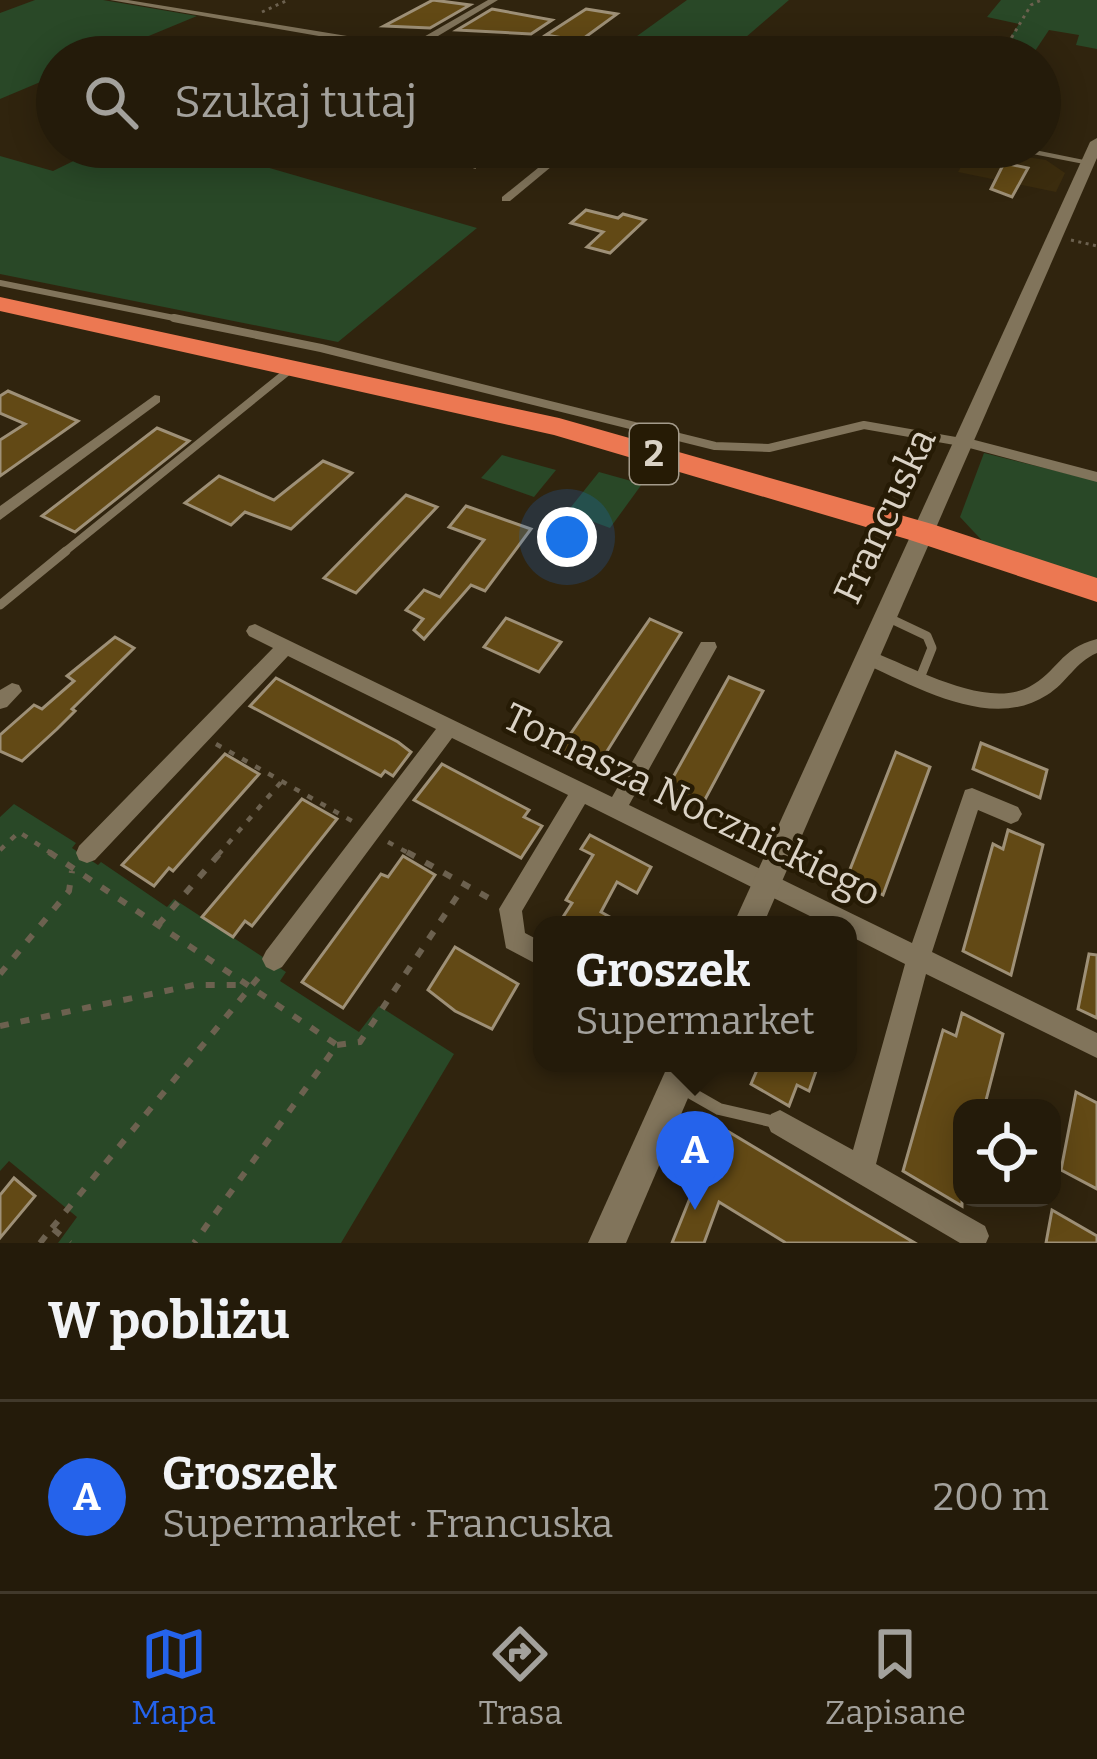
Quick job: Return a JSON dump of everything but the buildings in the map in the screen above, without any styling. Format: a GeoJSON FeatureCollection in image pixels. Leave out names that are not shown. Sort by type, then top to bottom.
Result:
{"type":"FeatureCollection","features":[{"type":"Feature","properties":{"kind":"highway","name":"2"},"geometry":{"type":"LineString","coordinates":[[0,304],[383,390],[1097,590]]}},
{"type":"Feature","properties":{"kind":"highway","name":"2"},"geometry":{"type":"LineString","coordinates":[[918,542],[1097,610]]}},
{"type":"Feature","properties":{"kind":"street"},"geometry":{"type":"LineString","coordinates":[[114,0],[328,36]]}},
{"type":"Feature","properties":{"kind":"street"},"geometry":{"type":"LineString","coordinates":[[432,36],[494,0]]}},
{"type":"Feature","properties":{"kind":"street","name":"Francuska"},"geometry":{"type":"LineString","coordinates":[[752,916],[884,616],[967,443],[1097,142]]}},
{"type":"Feature","properties":{"kind":"street"},"geometry":{"type":"LineString","coordinates":[[1061,157],[1088,162]]}},
{"type":"Feature","properties":{"kind":"street"},"geometry":{"type":"LineString","coordinates":[[506,199],[544,168]]}},
{"type":"Feature","properties":{"kind":"street"},"geometry":{"type":"LineString","coordinates":[[0,514],[155,399]]}},
{"type":"Feature","properties":{"kind":"street"},"geometry":{"type":"LineString","coordinates":[[967,443],[1097,477]]}},
{"type":"Feature","properties":{"kind":"street","name":"Tomasza Nocznickiego"},"geometry":{"type":"LineString","coordinates":[[255,631],[838,916]]}},
{"type":"Feature","properties":{"kind":"street"},"geometry":{"type":"LineString","coordinates":[[80,861],[286,646]]}},
{"type":"Feature","properties":{"kind":"street"},"geometry":{"type":"LineString","coordinates":[[867,657],[992,700],[1023,698],[1045,686],[1070,657],[1097,646]]}},
{"type":"Feature","properties":{"kind":"street"},"geometry":{"type":"LineString","coordinates":[[617,807],[708,647]]}},
{"type":"Feature","properties":{"kind":"street"},"geometry":{"type":"LineString","coordinates":[[274,959],[449,727]]}},
{"type":"Feature","properties":{"kind":"street"},"geometry":{"type":"LineString","coordinates":[[533,950],[514,940],[510,909],[581,792]]}},
{"type":"Feature","properties":{"kind":"street"},"geometry":{"type":"LineString","coordinates":[[861,1170],[919,956],[972,797],[1011,814]]}},
{"type":"Feature","properties":{"kind":"street","name":"Tomasza Nocznickiego"},"geometry":{"type":"LineString","coordinates":[[857,925],[1097,1046]]}},
{"type":"Feature","properties":{"kind":"street"},"geometry":{"type":"LineString","coordinates":[[607,1243],[681,1073]]}},
{"type":"Feature","properties":{"kind":"street"},"geometry":{"type":"LineString","coordinates":[[780,1124],[974,1236]]}},
{"type":"Feature","properties":{"kind":"lane"},"geometry":{"type":"LineString","coordinates":[[0,284],[321,348],[715,446],[769,448],[864,425],[967,443]]}},
{"type":"Feature","properties":{"kind":"lane"},"geometry":{"type":"LineString","coordinates":[[0,605],[292,368]]}},
{"type":"Feature","properties":{"kind":"lane"},"geometry":{"type":"LineString","coordinates":[[884,616],[927,636],[932,648],[920,677]]}},
{"type":"Feature","properties":{"kind":"lane"},"geometry":{"type":"LineString","coordinates":[[681,1073],[719,1109],[780,1124]]}},
{"type":"Feature","properties":{"kind":"path"},"geometry":{"type":"LineString","coordinates":[[1013,36],[1031,5],[1041,0]]}},
{"type":"Feature","properties":{"kind":"path"},"geometry":{"type":"LineString","coordinates":[[1054,236],[1097,246]]}},
{"type":"Feature","properties":{"kind":"path"},"geometry":{"type":"LineString","coordinates":[[201,735],[510,909]]}},
{"type":"Feature","properties":{"kind":"path"},"geometry":{"type":"LineString","coordinates":[[158,925],[282,781]]}},
{"type":"Feature","properties":{"kind":"path"},"geometry":{"type":"LineString","coordinates":[[0,850],[19,832],[80,861],[158,925],[338,1045],[360,1042],[464,886]]}},
{"type":"Feature","properties":{"kind":"path"},"geometry":{"type":"LineString","coordinates":[[0,974],[69,891],[80,861]]}},
{"type":"Feature","properties":{"kind":"path"},"geometry":{"type":"LineString","coordinates":[[0,1026],[194,985],[250,986]]}},
{"type":"Feature","properties":{"kind":"path"},"geometry":{"type":"LineString","coordinates":[[40,1243],[250,986]]}},
{"type":"Feature","properties":{"kind":"path"},"geometry":{"type":"LineString","coordinates":[[194,1243],[338,1045]]}},
{"type":"Feature","properties":{"kind":"path"},"geometry":{"type":"LineString","coordinates":[[52,1228],[70,1243]]}},
{"type":"Feature","properties":{"kind":"shaded area"},"geometry":{"type":"Polygon","coordinates":[[[960,168],[1058,168],[1065,173],[1056,192],[958,172],[960,168]]]}},
{"type":"Feature","properties":{"kind":"green space"},"geometry":{"type":"Polygon","coordinates":[[[35,0],[103,0],[197,16],[149,36],[36,36],[36,84],[0,99],[0,13],[35,0]]]}},
{"type":"Feature","properties":{"kind":"green space"},"geometry":{"type":"Polygon","coordinates":[[[687,0],[789,0],[747,36],[637,36],[687,0]]]}},
{"type":"Feature","properties":{"kind":"green space"},"geometry":{"type":"Polygon","coordinates":[[[1001,0],[1097,0],[1097,49],[1076,45],[1079,35],[1049,30],[1045,36],[1011,36],[1019,24],[987,17],[1001,0]]]}},
{"type":"Feature","properties":{"kind":"green space"},"geometry":{"type":"Polygon","coordinates":[[[0,156],[53,171],[270,168],[477,228],[338,342],[0,274],[0,156]]]}},
{"type":"Feature","properties":{"kind":"green space"},"geometry":{"type":"Polygon","coordinates":[[[984,453],[1097,481],[1097,582],[988,547],[960,517],[984,453]]]}},
{"type":"Feature","properties":{"kind":"green space"},"geometry":{"type":"Polygon","coordinates":[[[502,455],[556,470],[534,497],[481,478],[502,455]]]}},
{"type":"Feature","properties":{"kind":"green space"},"geometry":{"type":"Polygon","coordinates":[[[599,472],[642,484],[610,528],[567,512],[599,472]]]}},
{"type":"Feature","properties":{"kind":"green space"},"geometry":{"type":"Polygon","coordinates":[[[14,804],[76,843],[72,848],[98,865],[101,862],[167,907],[174,899],[286,972],[280,981],[359,1032],[379,1006],[454,1054],[341,1243],[58,1243],[77,1217],[9,1161],[0,1171],[0,817],[14,804]]]}},
{"type":"Feature","properties":{"kind":"place","name":"Groszek"},"geometry":{"type":"Point","coordinates":[695,1210]}}]}
